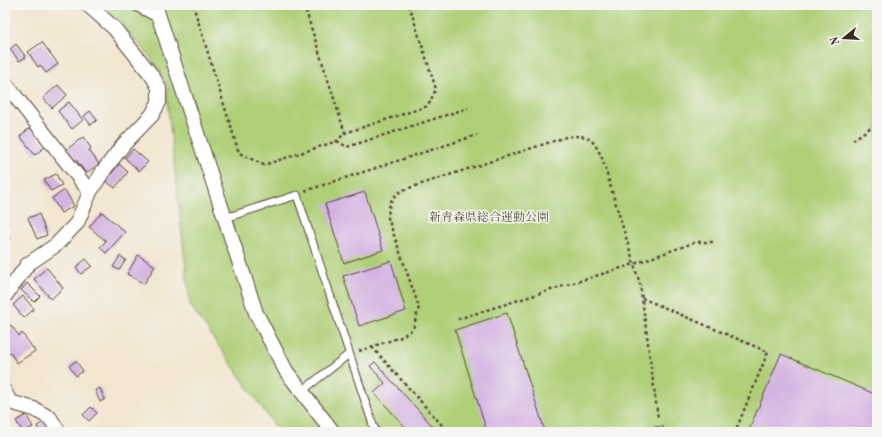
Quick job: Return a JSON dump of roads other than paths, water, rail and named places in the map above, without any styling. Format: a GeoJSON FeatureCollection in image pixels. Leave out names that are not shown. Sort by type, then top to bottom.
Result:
{"type":"FeatureCollection","features":[{"type":"Feature","properties":{"kind":"street"},"geometry":{"type":"LineString","coordinates":[[5,296],[28,264],[56,245],[77,223],[90,192],[104,170],[124,144],[152,116],[159,102],[159,88],[153,77],[114,28],[88,5]]}},
{"type":"Feature","properties":{"kind":"street"},"geometry":{"type":"LineString","coordinates":[[155,5],[256,313],[286,371],[333,432]]}},
{"type":"Feature","properties":{"kind":"street"},"geometry":{"type":"LineString","coordinates":[[5,83],[90,192]]}},
{"type":"Feature","properties":{"kind":"street"},"geometry":{"type":"LineString","coordinates":[[5,392],[10,402],[34,409],[50,418],[59,432]]}},
{"type":"Feature","properties":{"kind":"lane"},"geometry":{"type":"LineString","coordinates":[[132,5],[160,20]]}},
{"type":"Feature","properties":{"kind":"lane"},"geometry":{"type":"LineString","coordinates":[[225,218],[297,195],[349,354],[374,428],[377,432]]}},
{"type":"Feature","properties":{"kind":"lane"},"geometry":{"type":"LineString","coordinates":[[301,392],[349,354]]}},
{"type":"Feature","properties":{"kind":"park label","name":"新青森県総合運動公園"},"geometry":{"type":"Point","coordinates":[489,218]}}]}
